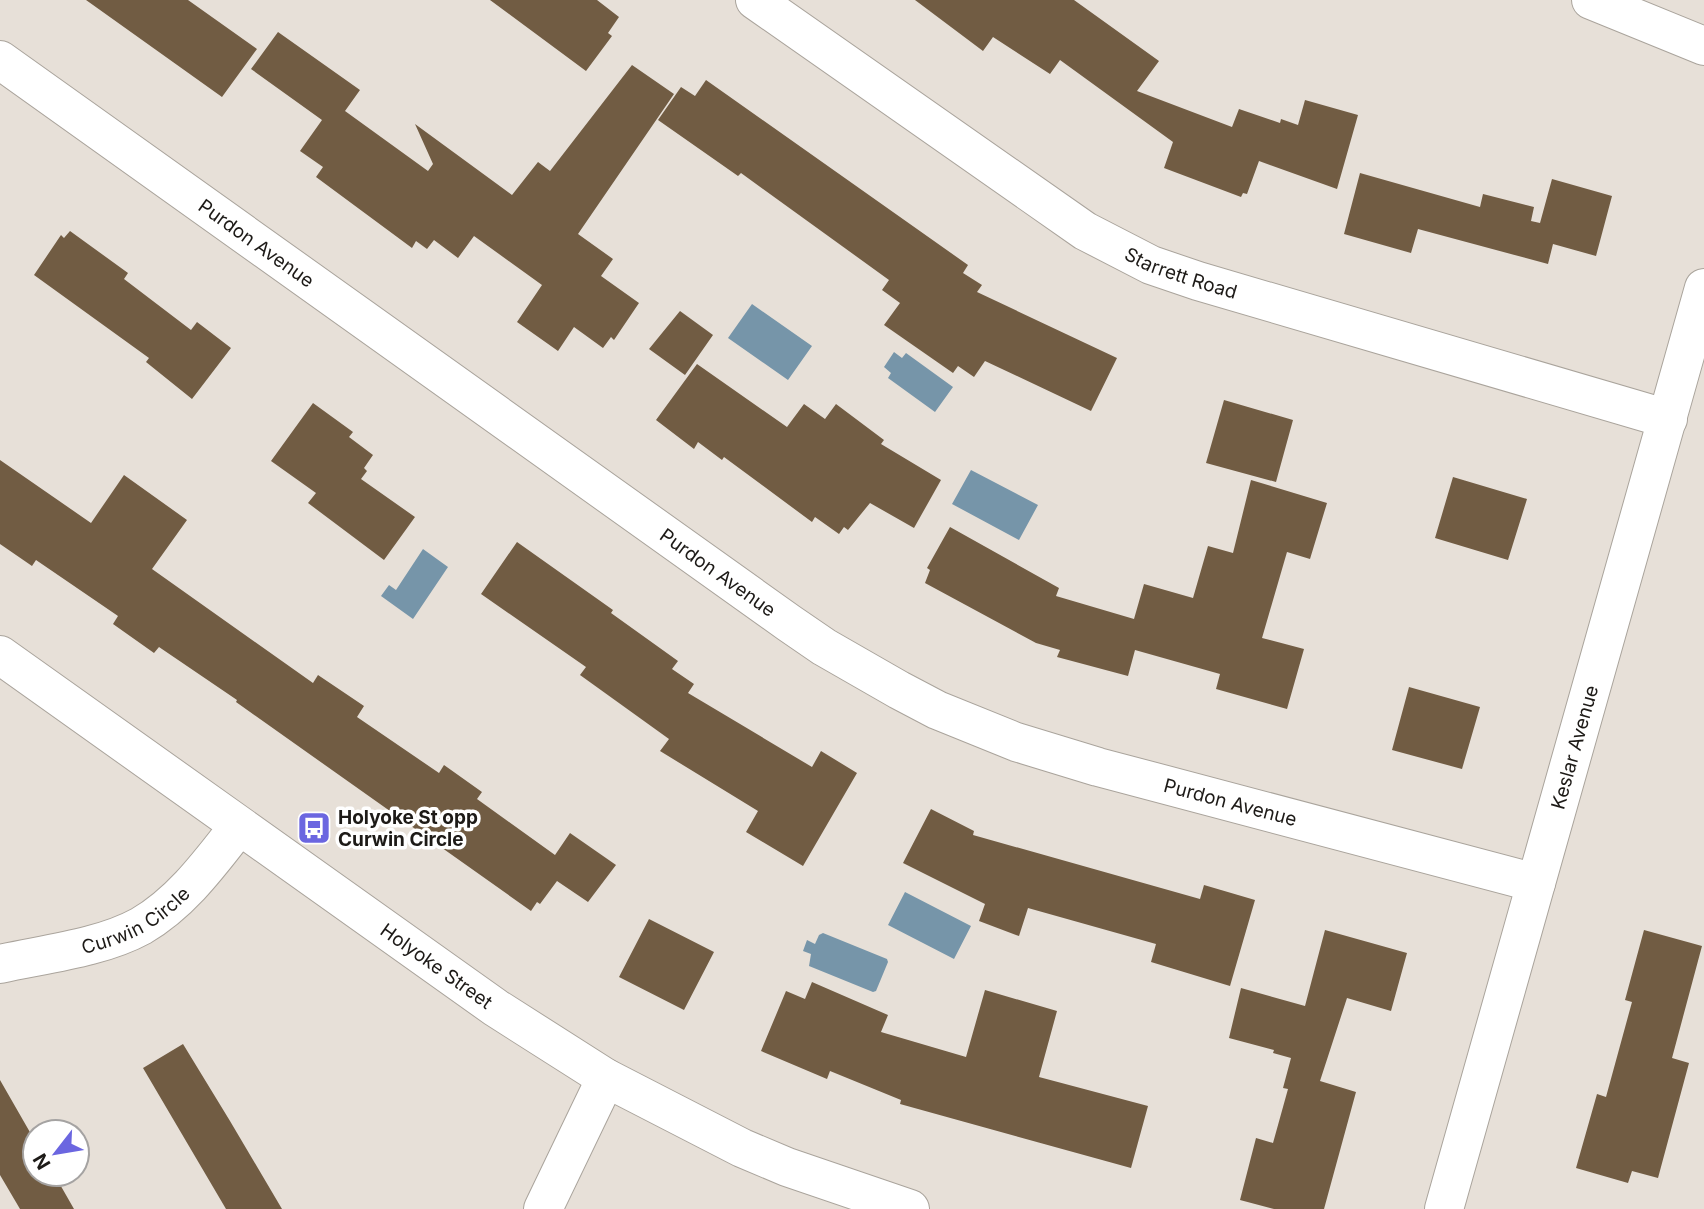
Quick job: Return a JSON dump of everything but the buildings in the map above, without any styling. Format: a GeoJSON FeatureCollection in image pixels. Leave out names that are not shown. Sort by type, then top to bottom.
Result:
{"type":"FeatureCollection","features":[{"type":"Feature","properties":{"kind":"street","name":"Starrett Road"},"geometry":{"type":"LineString","coordinates":[[755,0],[1085,231],[1129,255],[1198,281],[1668,419]]}},
{"type":"Feature","properties":{"kind":"street"},"geometry":{"type":"LineString","coordinates":[[1591,0],[1704,46]]}},
{"type":"Feature","properties":{"kind":"street","name":"Purdon Avenue"},"geometry":{"type":"LineString","coordinates":[[0,60],[789,623],[824,647],[899,690],[976,727],[1056,755],[1536,883]]}},
{"type":"Feature","properties":{"kind":"street","name":"Keslar Avenue"},"geometry":{"type":"LineString","coordinates":[[1444,1209],[1704,288]]}},
{"type":"Feature","properties":{"kind":"street","name":"Holyoke Street"},"geometry":{"type":"LineString","coordinates":[[0,655],[496,1008],[606,1078],[742,1148],[787,1167],[910,1209]]}},
{"type":"Feature","properties":{"kind":"street","name":"Curwin Circle"},"geometry":{"type":"LineString","coordinates":[[0,964],[104,941],[139,927],[169,906],[194,883],[239,826]]}},
{"type":"Feature","properties":{"kind":"street"},"geometry":{"type":"LineString","coordinates":[[543,1209],[606,1078]]}},
{"type":"Feature","properties":{"kind":"water"},"geometry":{"type":"Polygon","coordinates":[[[752,304],[812,346],[788,380],[728,338],[752,304]]]}},
{"type":"Feature","properties":{"kind":"water"},"geometry":{"type":"Polygon","coordinates":[[[894,352],[902,358],[906,353],[953,387],[935,412],[888,378],[891,373],[884,367],[894,352]]]}},
{"type":"Feature","properties":{"kind":"water"},"geometry":{"type":"Polygon","coordinates":[[[971,470],[1038,505],[1019,540],[952,504],[971,470]]]}},
{"type":"Feature","properties":{"kind":"water"},"geometry":{"type":"Polygon","coordinates":[[[423,549],[448,567],[413,619],[381,596],[389,585],[396,590],[423,549]]]}},
{"type":"Feature","properties":{"kind":"water"},"geometry":{"type":"Polygon","coordinates":[[[905,892],[971,926],[954,959],[888,925],[905,892]]]}},
{"type":"Feature","properties":{"kind":"water"},"geometry":{"type":"Polygon","coordinates":[[[823,933],[887,959],[876,991],[809,966],[811,954],[803,951],[807,940],[815,944],[823,933]]]}},
{"type":"Feature","properties":{"kind":"place","name":"Holyoke St opp Curwin Circle"},"geometry":{"type":"Point","coordinates":[314,828]}}]}
